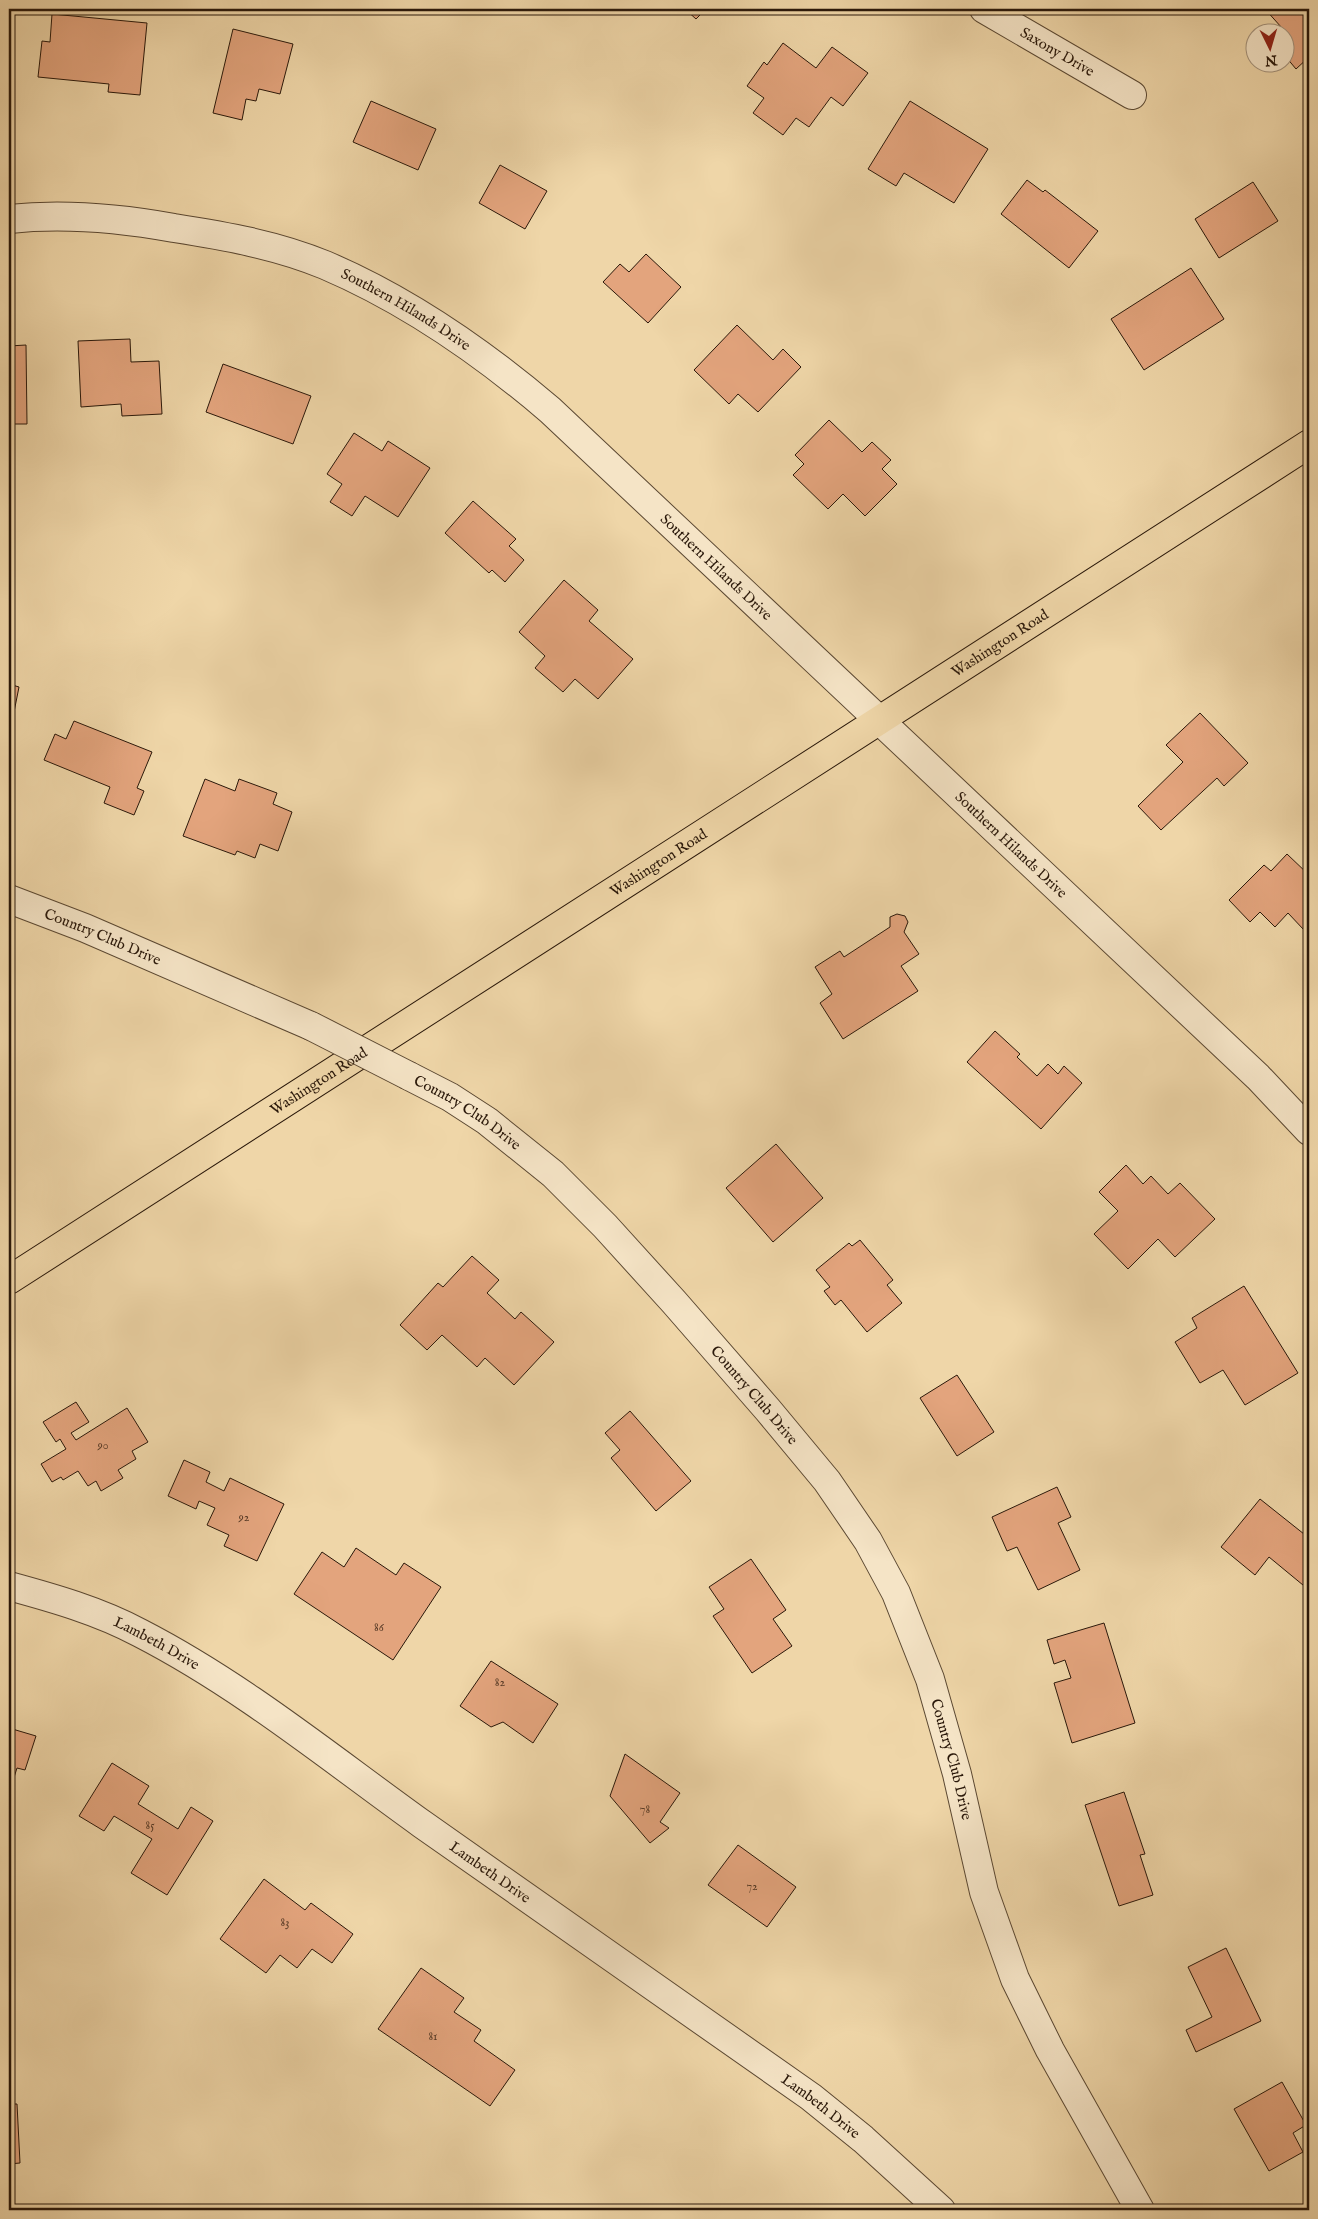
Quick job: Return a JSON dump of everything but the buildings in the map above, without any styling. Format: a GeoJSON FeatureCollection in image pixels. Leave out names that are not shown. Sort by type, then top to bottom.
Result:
{"type":"FeatureCollection","features":[{"type":"Feature","properties":{"kind":"main road","name":"Washington Road"},"geometry":{"type":"LineString","coordinates":[[9,1280],[1309,444]]}},
{"type":"Feature","properties":{"kind":"street","name":"Saxony Drive"},"geometry":{"type":"LineString","coordinates":[[984,9],[1132,96]]}},
{"type":"Feature","properties":{"kind":"street","name":"Southern Hilands Drive"},"geometry":{"type":"LineString","coordinates":[[9,219],[62,216],[102,218],[222,236],[323,264],[366,284],[459,339],[506,372],[550,410],[881,719],[1258,1077],[1309,1131]]}},
{"type":"Feature","properties":{"kind":"street","name":"Country Club Drive"},"geometry":{"type":"LineString","coordinates":[[9,899],[86,928],[311,1026],[450,1097],[487,1121],[552,1174],[605,1226],[768,1410],[827,1481],[868,1541],[896,1593],[930,1679],[956,1774],[984,1892],[1015,1979],[1050,2050],[1140,2210]]}},
{"type":"Feature","properties":{"kind":"street","name":"Lambeth Drive"},"geometry":{"type":"LineString","coordinates":[[9,1586],[55,1599],[138,1632],[213,1675],[263,1708],[458,1849],[811,2097],[863,2139],[941,2210]]}}]}
